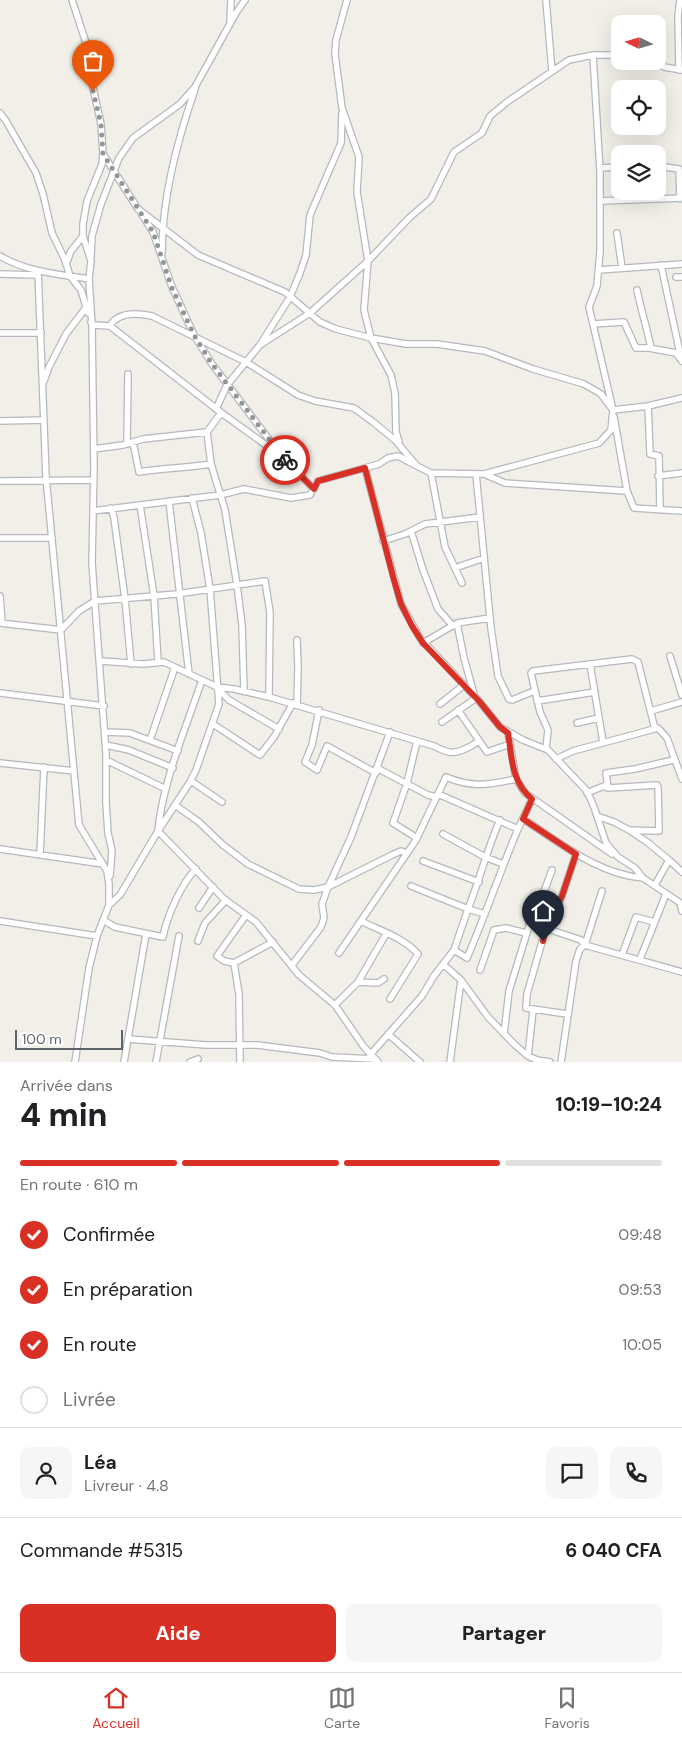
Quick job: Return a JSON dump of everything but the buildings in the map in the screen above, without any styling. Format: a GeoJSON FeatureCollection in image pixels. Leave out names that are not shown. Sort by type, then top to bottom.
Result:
{"type":"FeatureCollection","features":[{"type":"Feature","properties":{"kind":"street"},"geometry":{"type":"LineString","coordinates":[[72,0],[90,55],[90,74],[101,124],[102,164],[88,201],[82,236],[91,261]]}},
{"type":"Feature","properties":{"kind":"street"},"geometry":{"type":"LineString","coordinates":[[230,0],[230,24]]}},
{"type":"Feature","properties":{"kind":"street"},"geometry":{"type":"LineString","coordinates":[[162,260],[162,227],[179,137],[195,87],[245,0]]}},
{"type":"Feature","properties":{"kind":"street"},"geometry":{"type":"LineString","coordinates":[[244,691],[242,625],[226,510],[211,464],[207,432],[219,411],[227,384],[260,345],[290,297],[306,255],[310,215],[341,143],[342,108],[335,54],[336,40],[347,0]]}},
{"type":"Feature","properties":{"kind":"street"},"geometry":{"type":"LineString","coordinates":[[546,0],[552,71]]}},
{"type":"Feature","properties":{"kind":"street"},"geometry":{"type":"LineString","coordinates":[[666,67],[681,70],[678,16],[680,0]]}},
{"type":"Feature","properties":{"kind":"street"},"geometry":{"type":"LineString","coordinates":[[593,55],[600,168],[599,270],[597,286],[589,308],[613,410],[627,491],[634,508],[682,511]]}},
{"type":"Feature","properties":{"kind":"street"},"geometry":{"type":"LineString","coordinates":[[260,345],[310,313],[368,261],[409,218],[431,199],[454,152],[482,133],[490,116],[507,102],[569,60],[593,55],[611,55]]}},
{"type":"Feature","properties":{"kind":"street"},"geometry":{"type":"LineString","coordinates":[[75,1062],[89,968],[97,936],[108,905],[112,851],[108,833],[104,706],[92,563],[94,449],[92,325],[89,279],[92,236],[101,204],[119,158],[133,138],[180,104],[195,87]]}},
{"type":"Feature","properties":{"kind":"street"},"geometry":{"type":"LineString","coordinates":[[342,108],[359,157],[358,206],[368,261],[364,310],[371,338],[391,375],[395,392],[396,432],[400,445]]}},
{"type":"Feature","properties":{"kind":"street"},"geometry":{"type":"LineString","coordinates":[[0,113],[36,174],[43,194],[52,233],[70,276],[81,290],[92,325]]}},
{"type":"Feature","properties":{"kind":"street"},"geometry":{"type":"LineString","coordinates":[[103,154],[153,232],[172,288],[194,335],[212,364],[281,456],[314,489]]}},
{"type":"Feature","properties":{"kind":"street"},"geometry":{"type":"LineString","coordinates":[[600,168],[611,167]]}},
{"type":"Feature","properties":{"kind":"street"},"geometry":{"type":"LineString","coordinates":[[600,201],[681,198],[678,169],[666,167]]}},
{"type":"Feature","properties":{"kind":"street"},"geometry":{"type":"LineString","coordinates":[[94,511],[220,495],[244,489],[291,498],[310,495],[318,481],[379,464],[388,458],[398,456],[431,473],[484,474],[599,443],[605,439],[611,430],[613,410],[601,394],[584,384],[533,369],[485,350],[437,344],[406,344],[336,329],[320,322],[285,292],[198,255],[138,209]]}},
{"type":"Feature","properties":{"kind":"street"},"geometry":{"type":"LineString","coordinates":[[617,233],[622,268]]}},
{"type":"Feature","properties":{"kind":"street"},"geometry":{"type":"LineString","coordinates":[[66,264],[71,251],[82,236]]}},
{"type":"Feature","properties":{"kind":"street"},"geometry":{"type":"LineString","coordinates":[[0,256],[38,273]]}},
{"type":"Feature","properties":{"kind":"street"},"geometry":{"type":"LineString","coordinates":[[599,270],[682,264]]}},
{"type":"Feature","properties":{"kind":"street"},"geometry":{"type":"LineString","coordinates":[[661,265],[682,361]]}},
{"type":"Feature","properties":{"kind":"street"},"geometry":{"type":"LineString","coordinates":[[0,274],[38,273],[89,279]]}},
{"type":"Feature","properties":{"kind":"street"},"geometry":{"type":"LineString","coordinates":[[38,273],[47,480],[79,825],[107,871],[109,884]]}},
{"type":"Feature","properties":{"kind":"street"},"geometry":{"type":"LineString","coordinates":[[637,290],[651,348]]}},
{"type":"Feature","properties":{"kind":"street"},"geometry":{"type":"LineString","coordinates":[[43,385],[49,367],[66,334],[87,307],[90,298]]}},
{"type":"Feature","properties":{"kind":"street"},"geometry":{"type":"LineString","coordinates":[[110,326],[113,320],[137,313],[152,316],[194,335],[246,362],[298,395],[315,401],[354,408],[400,445],[417,466]]}},
{"type":"Feature","properties":{"kind":"street"},"geometry":{"type":"LineString","coordinates":[[593,324],[624,322],[636,348],[651,348],[676,353],[682,361]]}},
{"type":"Feature","properties":{"kind":"street"},"geometry":{"type":"LineString","coordinates":[[92,325],[110,326],[219,411],[281,456]]}},
{"type":"Feature","properties":{"kind":"street"},"geometry":{"type":"LineString","coordinates":[[0,332],[41,333]]}},
{"type":"Feature","properties":{"kind":"street"},"geometry":{"type":"LineString","coordinates":[[128,374],[130,443],[139,472],[167,467],[190,468],[211,464]]}},
{"type":"Feature","properties":{"kind":"street"},"geometry":{"type":"LineString","coordinates":[[613,410],[648,406],[682,398]]}},
{"type":"Feature","properties":{"kind":"street"},"geometry":{"type":"LineString","coordinates":[[648,406],[650,454],[659,456],[660,510]]}},
{"type":"Feature","properties":{"kind":"street"},"geometry":{"type":"LineString","coordinates":[[0,422],[44,420]]}},
{"type":"Feature","properties":{"kind":"street"},"geometry":{"type":"LineString","coordinates":[[94,449],[142,439],[207,432]]}},
{"type":"Feature","properties":{"kind":"street"},"geometry":{"type":"LineString","coordinates":[[365,468],[401,604],[423,643],[464,685],[500,727],[508,733],[546,749],[587,793],[606,843],[618,857]]}},
{"type":"Feature","properties":{"kind":"street"},"geometry":{"type":"LineString","coordinates":[[431,473],[445,547],[462,583]]}},
{"type":"Feature","properties":{"kind":"street"},"geometry":{"type":"LineString","coordinates":[[476,474],[490,618],[498,676],[510,699],[514,700],[534,691]]}},
{"type":"Feature","properties":{"kind":"street"},"geometry":{"type":"LineString","coordinates":[[484,474],[505,483],[627,491]]}},
{"type":"Feature","properties":{"kind":"street"},"geometry":{"type":"LineString","coordinates":[[658,476],[681,474]]}},
{"type":"Feature","properties":{"kind":"street"},"geometry":{"type":"LineString","coordinates":[[0,481],[94,480]]}},
{"type":"Feature","properties":{"kind":"street"},"geometry":{"type":"LineString","coordinates":[[108,905],[120,895],[158,831],[191,781],[219,704],[210,589],[201,533],[192,498]]}},
{"type":"Feature","properties":{"kind":"street"},"geometry":{"type":"LineString","coordinates":[[169,501],[189,674]]}},
{"type":"Feature","properties":{"kind":"street"},"geometry":{"type":"LineString","coordinates":[[140,505],[154,596],[158,662]]}},
{"type":"Feature","properties":{"kind":"street"},"geometry":{"type":"LineString","coordinates":[[111,508],[125,599],[131,664]]}},
{"type":"Feature","properties":{"kind":"street"},"geometry":{"type":"LineString","coordinates":[[383,541],[425,524],[480,517]]}},
{"type":"Feature","properties":{"kind":"street"},"geometry":{"type":"LineString","coordinates":[[411,531],[438,609],[455,625],[475,697]]}},
{"type":"Feature","properties":{"kind":"street"},"geometry":{"type":"LineString","coordinates":[[0,538],[52,538]]}},
{"type":"Feature","properties":{"kind":"street"},"geometry":{"type":"LineString","coordinates":[[454,568],[484,558]]}},
{"type":"Feature","properties":{"kind":"street"},"geometry":{"type":"LineString","coordinates":[[61,630],[79,610],[95,601],[180,594],[265,581],[270,612],[269,697]]}},
{"type":"Feature","properties":{"kind":"street"},"geometry":{"type":"LineString","coordinates":[[0,596],[1,623],[61,630]]}},
{"type":"Feature","properties":{"kind":"street"},"geometry":{"type":"LineString","coordinates":[[423,643],[455,625],[490,618]]}},
{"type":"Feature","properties":{"kind":"street"},"geometry":{"type":"LineString","coordinates":[[213,724],[260,755],[295,704],[298,667],[297,640]]}},
{"type":"Feature","properties":{"kind":"street"},"geometry":{"type":"LineString","coordinates":[[670,656],[682,695]]}},
{"type":"Feature","properties":{"kind":"street"},"geometry":{"type":"LineString","coordinates":[[546,749],[548,730],[534,691],[532,672],[632,658],[638,662],[655,728]]}},
{"type":"Feature","properties":{"kind":"street"},"geometry":{"type":"LineString","coordinates":[[101,661],[131,664],[164,662],[217,687],[244,691],[319,710],[417,740],[452,753],[472,746],[479,741]]}},
{"type":"Feature","properties":{"kind":"street"},"geometry":{"type":"LineString","coordinates":[[590,664],[603,742]]}},
{"type":"Feature","properties":{"kind":"street"},"geometry":{"type":"LineString","coordinates":[[150,740],[175,667]]}},
{"type":"Feature","properties":{"kind":"street"},"geometry":{"type":"LineString","coordinates":[[158,831],[166,789],[202,680]]}},
{"type":"Feature","properties":{"kind":"street"},"geometry":{"type":"LineString","coordinates":[[440,704],[464,685]]}},
{"type":"Feature","properties":{"kind":"street"},"geometry":{"type":"LineString","coordinates":[[217,687],[229,700],[279,729]]}},
{"type":"Feature","properties":{"kind":"street"},"geometry":{"type":"LineString","coordinates":[[537,701],[595,692]]}},
{"type":"Feature","properties":{"kind":"street"},"geometry":{"type":"LineString","coordinates":[[0,693],[104,706]]}},
{"type":"Feature","properties":{"kind":"street"},"geometry":{"type":"LineString","coordinates":[[442,722],[475,697]]}},
{"type":"Feature","properties":{"kind":"street"},"geometry":{"type":"LineString","coordinates":[[651,711],[682,702]]}},
{"type":"Feature","properties":{"kind":"street"},"geometry":{"type":"LineString","coordinates":[[319,710],[312,745],[305,762],[317,770],[327,746],[376,771],[407,783],[428,795],[438,795],[518,829]]}},
{"type":"Feature","properties":{"kind":"street"},"geometry":{"type":"LineString","coordinates":[[458,710],[487,752],[510,744]]}},
{"type":"Feature","properties":{"kind":"street"},"geometry":{"type":"LineString","coordinates":[[577,723],[599,718]]}},
{"type":"Feature","properties":{"kind":"street"},"geometry":{"type":"LineString","coordinates":[[556,759],[573,751],[655,728],[660,729],[666,738],[682,779]]}},
{"type":"Feature","properties":{"kind":"street"},"geometry":{"type":"LineString","coordinates":[[105,732],[130,733],[178,751]]}},
{"type":"Feature","properties":{"kind":"street"},"geometry":{"type":"LineString","coordinates":[[292,965],[321,927],[324,918],[322,904],[328,887],[351,837],[390,732]]}},
{"type":"Feature","properties":{"kind":"street"},"geometry":{"type":"LineString","coordinates":[[508,733],[516,779],[525,793],[635,868],[643,878],[681,903],[682,911]]}},
{"type":"Feature","properties":{"kind":"street"},"geometry":{"type":"LineString","coordinates":[[417,740],[407,783],[393,823],[417,838]]}},
{"type":"Feature","properties":{"kind":"street"},"geometry":{"type":"LineString","coordinates":[[106,744],[129,750],[173,768]]}},
{"type":"Feature","properties":{"kind":"street"},"geometry":{"type":"LineString","coordinates":[[106,760],[166,789]]}},
{"type":"Feature","properties":{"kind":"street"},"geometry":{"type":"LineString","coordinates":[[608,788],[606,773],[635,770],[673,760]]}},
{"type":"Feature","properties":{"kind":"street"},"geometry":{"type":"LineString","coordinates":[[0,763],[74,771]]}},
{"type":"Feature","properties":{"kind":"street"},"geometry":{"type":"LineString","coordinates":[[40,855],[44,768]]}},
{"type":"Feature","properties":{"kind":"street"},"geometry":{"type":"LineString","coordinates":[[339,953],[417,838],[446,777],[463,783],[477,785],[493,785],[516,779]]}},
{"type":"Feature","properties":{"kind":"street"},"geometry":{"type":"LineString","coordinates":[[191,781],[222,802]]}},
{"type":"Feature","properties":{"kind":"street"},"geometry":{"type":"LineString","coordinates":[[587,793],[604,786],[608,788],[657,785],[659,831],[629,830]]}},
{"type":"Feature","properties":{"kind":"street"},"geometry":{"type":"LineString","coordinates":[[454,950],[467,958],[503,864],[532,799]]}},
{"type":"Feature","properties":{"kind":"street"},"geometry":{"type":"LineString","coordinates":[[175,805],[199,822],[223,845],[248,864],[299,889],[314,890],[328,887],[401,851],[407,853]]}},
{"type":"Feature","properties":{"kind":"street"},"geometry":{"type":"LineString","coordinates":[[597,816],[629,830],[647,842],[682,872]]}},
{"type":"Feature","properties":{"kind":"street"},"geometry":{"type":"LineString","coordinates":[[523,819],[576,854],[605,869],[626,876],[643,878]]}},
{"type":"Feature","properties":{"kind":"street"},"geometry":{"type":"LineString","coordinates":[[374,1058],[388,1034],[422,996],[434,976],[454,950],[479,882],[485,857],[500,820]]}},
{"type":"Feature","properties":{"kind":"street"},"geometry":{"type":"LineString","coordinates":[[158,831],[213,888],[256,922],[300,975],[336,1004],[374,1058]]}},
{"type":"Feature","properties":{"kind":"street"},"geometry":{"type":"LineString","coordinates":[[443,834],[485,857],[503,864]]}},
{"type":"Feature","properties":{"kind":"street"},"geometry":{"type":"LineString","coordinates":[[0,849],[103,864]]}},
{"type":"Feature","properties":{"kind":"street"},"geometry":{"type":"LineString","coordinates":[[567,1014],[526,1008],[527,994],[546,928],[562,896],[576,854]]}},
{"type":"Feature","properties":{"kind":"street"},"geometry":{"type":"LineString","coordinates":[[655,885],[669,860]]}},
{"type":"Feature","properties":{"kind":"street"},"geometry":{"type":"LineString","coordinates":[[423,861],[479,882]]}},
{"type":"Feature","properties":{"kind":"street"},"geometry":{"type":"LineString","coordinates":[[103,920],[115,927],[163,937],[165,925],[184,884],[196,869]]}},
{"type":"Feature","properties":{"kind":"street"},"geometry":{"type":"LineString","coordinates":[[532,924],[552,870]]}},
{"type":"Feature","properties":{"kind":"street"},"geometry":{"type":"LineString","coordinates":[[411,886],[485,914]]}},
{"type":"Feature","properties":{"kind":"street"},"geometry":{"type":"LineString","coordinates":[[199,908],[213,888]]}},
{"type":"Feature","properties":{"kind":"street"},"geometry":{"type":"LineString","coordinates":[[561,1062],[576,962],[580,949],[585,945],[602,891]]}},
{"type":"Feature","properties":{"kind":"street"},"geometry":{"type":"LineString","coordinates":[[640,959],[666,894]]}},
{"type":"Feature","properties":{"kind":"street"},"geometry":{"type":"LineString","coordinates":[[198,942],[206,922],[226,900]]}},
{"type":"Feature","properties":{"kind":"street"},"geometry":{"type":"LineString","coordinates":[[246,915],[217,956],[224,961],[234,963],[273,942]]}},
{"type":"Feature","properties":{"kind":"street"},"geometry":{"type":"LineString","coordinates":[[622,955],[636,917],[654,922]]}},
{"type":"Feature","properties":{"kind":"street"},"geometry":{"type":"LineString","coordinates":[[0,921],[97,936]]}},
{"type":"Feature","properties":{"kind":"street"},"geometry":{"type":"LineString","coordinates":[[361,921],[406,944],[418,954],[390,999]]}},
{"type":"Feature","properties":{"kind":"street"},"geometry":{"type":"LineString","coordinates":[[504,1034],[509,991],[528,924],[581,940],[585,945],[682,972]]}},
{"type":"Feature","properties":{"kind":"street"},"geometry":{"type":"LineString","coordinates":[[480,970],[494,930],[506,928],[526,933]]}},
{"type":"Feature","properties":{"kind":"street"},"geometry":{"type":"LineString","coordinates":[[124,1062],[146,934]]}},
{"type":"Feature","properties":{"kind":"street"},"geometry":{"type":"LineString","coordinates":[[336,1004],[358,982],[386,934]]}},
{"type":"Feature","properties":{"kind":"street"},"geometry":{"type":"LineString","coordinates":[[156,1062],[179,936]]}},
{"type":"Feature","properties":{"kind":"street"},"geometry":{"type":"LineString","coordinates":[[234,963],[239,994],[240,1062]]}},
{"type":"Feature","properties":{"kind":"street"},"geometry":{"type":"LineString","coordinates":[[444,965],[461,980],[488,1017],[528,1056],[550,1062]]}},
{"type":"Feature","properties":{"kind":"street"},"geometry":{"type":"LineString","coordinates":[[358,982],[378,983],[384,979]]}},
{"type":"Feature","properties":{"kind":"street"},"geometry":{"type":"LineString","coordinates":[[450,1062],[461,980]]}},
{"type":"Feature","properties":{"kind":"street"},"geometry":{"type":"LineString","coordinates":[[528,1056],[533,1010]]}},
{"type":"Feature","properties":{"kind":"street"},"geometry":{"type":"LineString","coordinates":[[388,1034],[420,1062]]}},
{"type":"Feature","properties":{"kind":"street"},"geometry":{"type":"LineString","coordinates":[[128,1039],[293,1049],[342,1060],[374,1058]]}},
{"type":"Feature","properties":{"kind":"street"},"geometry":{"type":"LineString","coordinates":[[190,1062],[198,1059]]}},
{"type":"Feature","properties":{"kind":"way so far"},"geometry":{"type":"LineString","coordinates":[[93,91],[101,124],[103,154],[153,232],[172,288],[194,335],[212,364],[285,460]]}},
{"type":"Feature","properties":{"kind":"route"},"geometry":{"type":"LineString","coordinates":[[285,460],[314,489],[318,481],[365,468],[401,604],[412,626],[423,643],[479,701],[500,727],[508,733],[516,779],[521,788],[532,799],[523,819],[567,850],[576,854],[562,896],[546,928],[543,941]]}}]}
